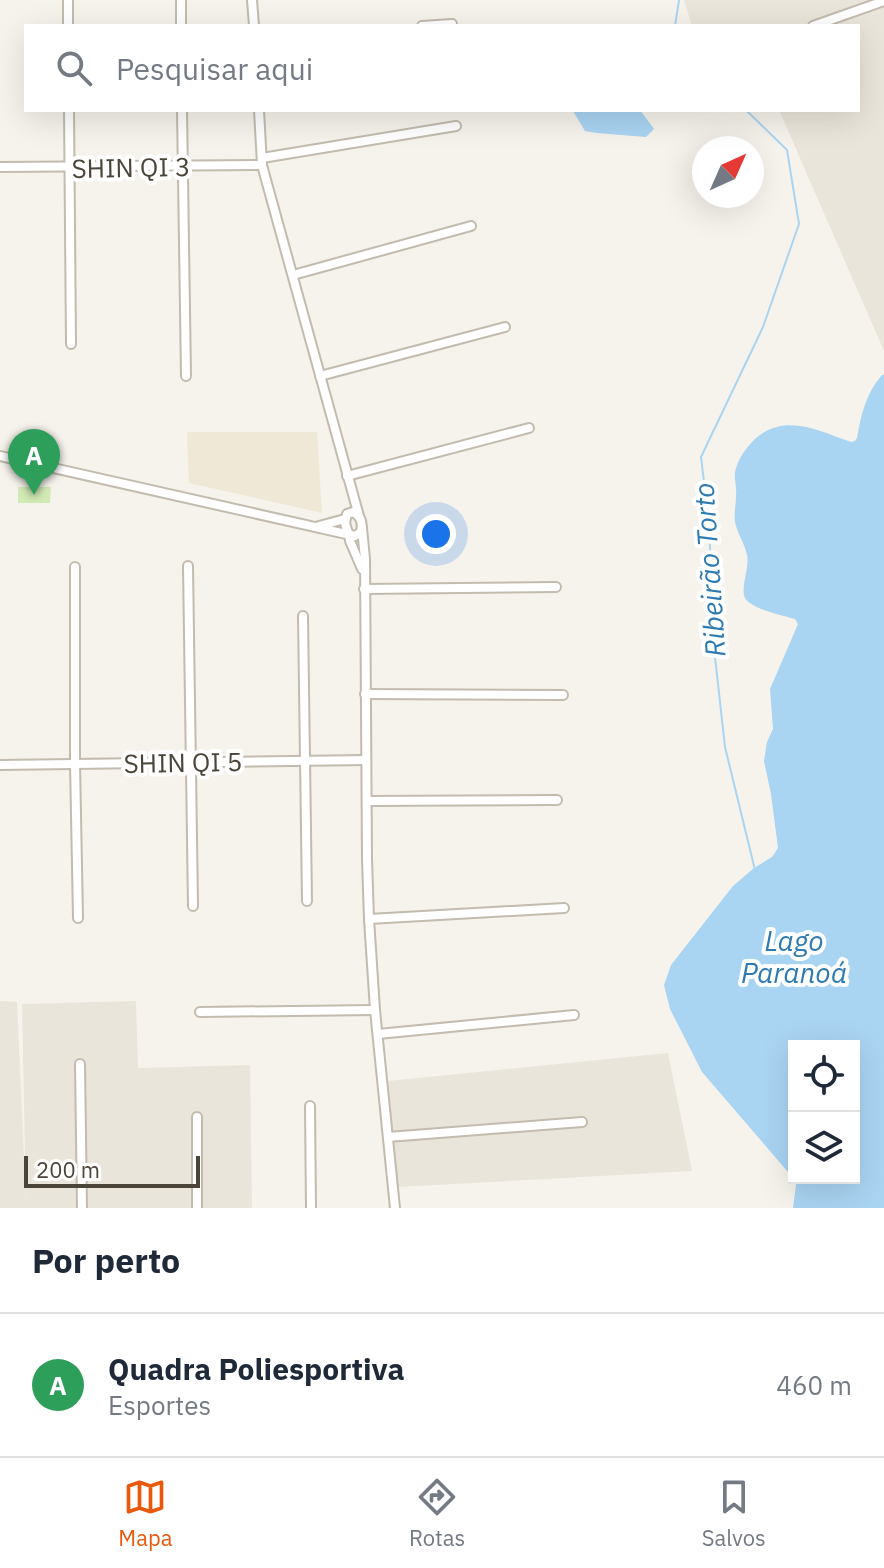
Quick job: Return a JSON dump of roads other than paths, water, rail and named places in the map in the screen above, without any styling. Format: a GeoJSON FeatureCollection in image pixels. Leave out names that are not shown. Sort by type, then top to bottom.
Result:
{"type":"FeatureCollection","features":[{"type":"Feature","properties":{"kind":"street"},"geometry":{"type":"LineString","coordinates":[[68,0],[68,24]]}},
{"type":"Feature","properties":{"kind":"street"},"geometry":{"type":"LineString","coordinates":[[181,0],[181,24]]}},
{"type":"Feature","properties":{"kind":"street"},"geometry":{"type":"LineString","coordinates":[[252,0],[254,24]]}},
{"type":"Feature","properties":{"kind":"street"},"geometry":{"type":"LineString","coordinates":[[819,24],[884,1]]}},
{"type":"Feature","properties":{"kind":"street"},"geometry":{"type":"LineString","coordinates":[[69,112],[71,344]]}},
{"type":"Feature","properties":{"kind":"street"},"geometry":{"type":"LineString","coordinates":[[182,112],[186,376]]}},
{"type":"Feature","properties":{"kind":"street"},"geometry":{"type":"LineString","coordinates":[[259,112],[262,161],[348,480],[350,541],[364,573]]}},
{"type":"Feature","properties":{"kind":"street","name":"SHIN QI 3"},"geometry":{"type":"LineString","coordinates":[[0,167],[69,168],[262,161],[456,126]]}},
{"type":"Feature","properties":{"kind":"street"},"geometry":{"type":"LineString","coordinates":[[293,275],[471,226]]}},
{"type":"Feature","properties":{"kind":"street"},"geometry":{"type":"LineString","coordinates":[[320,376],[505,327]]}},
{"type":"Feature","properties":{"kind":"street"},"geometry":{"type":"LineString","coordinates":[[348,480],[529,428]]}},
{"type":"Feature","properties":{"kind":"street"},"geometry":{"type":"LineString","coordinates":[[0,456],[342,534],[358,534],[362,528]]}},
{"type":"Feature","properties":{"kind":"street"},"geometry":{"type":"LineString","coordinates":[[318,527],[351,515]]}},
{"type":"Feature","properties":{"kind":"street"},"geometry":{"type":"LineString","coordinates":[[351,515],[362,528],[365,543],[369,919],[395,1208]]}},
{"type":"Feature","properties":{"kind":"street"},"geometry":{"type":"LineString","coordinates":[[188,566],[193,906]]}},
{"type":"Feature","properties":{"kind":"street"},"geometry":{"type":"LineString","coordinates":[[75,567],[78,918]]}},
{"type":"Feature","properties":{"kind":"street"},"geometry":{"type":"LineString","coordinates":[[364,589],[556,587]]}},
{"type":"Feature","properties":{"kind":"street"},"geometry":{"type":"LineString","coordinates":[[303,616],[307,901]]}},
{"type":"Feature","properties":{"kind":"street"},"geometry":{"type":"LineString","coordinates":[[365,694],[563,695]]}},
{"type":"Feature","properties":{"kind":"street","name":"SHIN QI 5"},"geometry":{"type":"LineString","coordinates":[[0,765],[366,760]]}},
{"type":"Feature","properties":{"kind":"street"},"geometry":{"type":"LineString","coordinates":[[367,801],[557,800]]}},
{"type":"Feature","properties":{"kind":"street"},"geometry":{"type":"LineString","coordinates":[[369,919],[564,908]]}},
{"type":"Feature","properties":{"kind":"street"},"geometry":{"type":"LineString","coordinates":[[200,1012],[375,1010]]}},
{"type":"Feature","properties":{"kind":"street"},"geometry":{"type":"LineString","coordinates":[[378,1034],[574,1015]]}},
{"type":"Feature","properties":{"kind":"street"},"geometry":{"type":"LineString","coordinates":[[80,1064],[82,1208]]}},
{"type":"Feature","properties":{"kind":"street"},"geometry":{"type":"LineString","coordinates":[[310,1106],[311,1208]]}},
{"type":"Feature","properties":{"kind":"street"},"geometry":{"type":"LineString","coordinates":[[197,1117],[197,1208]]}},
{"type":"Feature","properties":{"kind":"street"},"geometry":{"type":"LineString","coordinates":[[388,1137],[582,1122]]}},
{"type":"Feature","properties":{"kind":"water"},"geometry":{"type":"Polygon","coordinates":[[[574,112],[641,112],[654,129],[646,137],[585,131],[574,112]]]}},
{"type":"Feature","properties":{"kind":"water","name":"Lago Paranoá"},"geometry":{"type":"Polygon","coordinates":[[[884,375],[884,1208],[793,1208],[795,1184],[860,1184],[860,1040],[788,1040],[788,1172],[702,1072],[670,1009],[664,985],[671,965],[733,886],[772,857],[778,848],[764,761],[773,729],[770,689],[798,624],[795,619],[760,608],[745,598],[748,560],[735,522],[736,467],[754,440],[777,427],[801,426],[855,441],[872,389],[884,375]]]}},
{"type":"Feature","properties":{"kind":"waterway","name":"Ribeirão Torto"},"geometry":{"type":"LineString","coordinates":[[675,24],[679,0]]}},
{"type":"Feature","properties":{"kind":"waterway","name":"Ribeirão Torto"},"geometry":{"type":"LineString","coordinates":[[748,112],[787,150],[799,224],[763,327],[701,457],[709,523],[714,648],[725,747],[755,870]]}},
{"type":"Feature","properties":{"kind":"place","name":"Quadra Poliesportiva"},"geometry":{"type":"Point","coordinates":[34,495]}}]}
